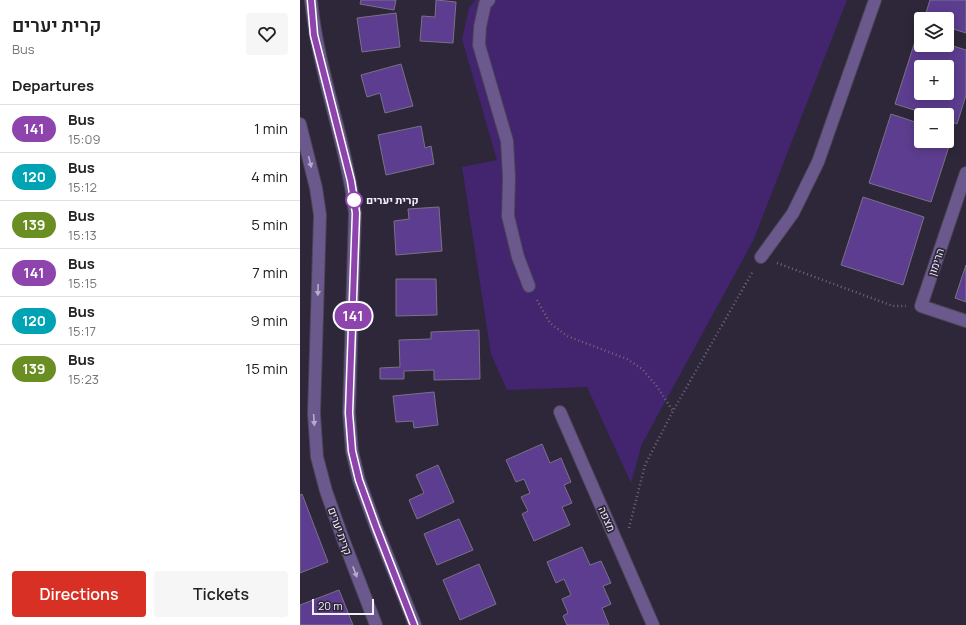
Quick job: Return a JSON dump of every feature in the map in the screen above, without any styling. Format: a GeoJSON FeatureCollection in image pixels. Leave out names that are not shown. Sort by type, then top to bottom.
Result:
{"type":"FeatureCollection","features":[{"type":"Feature","properties":{"kind":"street"},"geometry":{"type":"LineString","coordinates":[[311,0],[314,35],[351,181],[356,213],[349,413],[352,451],[359,480],[414,625]]}},
{"type":"Feature","properties":{"kind":"street"},"geometry":{"type":"LineString","coordinates":[[489,0],[485,4],[480,27],[479,45],[507,141],[509,177],[508,216],[518,257],[529,286]]}},
{"type":"Feature","properties":{"kind":"street"},"geometry":{"type":"LineString","coordinates":[[761,257],[793,213],[818,162],[875,0]]}},
{"type":"Feature","properties":{"kind":"street","name":"קרית יערים"},"geometry":{"type":"LineString","coordinates":[[300,124],[316,188],[320,215],[314,414],[317,457],[326,491],[340,532],[376,625]]}},
{"type":"Feature","properties":{"kind":"street","name":"הרימון"},"geometry":{"type":"LineString","coordinates":[[922,306],[966,173]]}},
{"type":"Feature","properties":{"kind":"street"},"geometry":{"type":"LineString","coordinates":[[922,306],[966,322]]}},
{"type":"Feature","properties":{"kind":"street","name":"מצפה"},"geometry":{"type":"LineString","coordinates":[[560,412],[653,625]]}},
{"type":"Feature","properties":{"kind":"path"},"geometry":{"type":"LineString","coordinates":[[628,530],[645,465],[673,411],[761,257],[893,306],[922,306]]}},
{"type":"Feature","properties":{"kind":"path"},"geometry":{"type":"LineString","coordinates":[[529,286],[550,323],[566,336],[628,359],[642,369],[656,385],[673,411]]}},
{"type":"Feature","properties":{"kind":"shaded area"},"geometry":{"type":"Polygon","coordinates":[[[475,0],[847,0],[753,241],[642,444],[631,483],[587,387],[507,390],[491,354],[462,167],[497,160],[462,39],[469,8],[475,0]]]}},
{"type":"Feature","properties":{"kind":"building"},"geometry":{"type":"Polygon","coordinates":[[[361,0],[396,0],[394,10],[360,4],[361,0]]]}},
{"type":"Feature","properties":{"kind":"building"},"geometry":{"type":"Polygon","coordinates":[[[436,0],[456,2],[453,43],[420,41],[422,16],[435,17],[436,0]]]}},
{"type":"Feature","properties":{"kind":"building"},"geometry":{"type":"Polygon","coordinates":[[[930,0],[966,0],[966,33],[954,29],[954,12],[926,12],[930,0]]]}},
{"type":"Feature","properties":{"kind":"building"},"geometry":{"type":"Polygon","coordinates":[[[396,13],[400,47],[362,52],[357,18],[396,13]]]}},
{"type":"Feature","properties":{"kind":"building"},"geometry":{"type":"Polygon","coordinates":[[[914,44],[914,52],[954,52],[954,46],[966,50],[966,95],[957,124],[954,123],[954,108],[914,108],[914,110],[895,104],[914,44]]]}},
{"type":"Feature","properties":{"kind":"building"},"geometry":{"type":"Polygon","coordinates":[[[401,64],[413,106],[385,113],[380,93],[367,97],[361,75],[401,64]]]}},
{"type":"Feature","properties":{"kind":"building"},"geometry":{"type":"Polygon","coordinates":[[[891,114],[914,122],[914,148],[948,148],[931,202],[869,183],[891,114]]]}},
{"type":"Feature","properties":{"kind":"building"},"geometry":{"type":"Polygon","coordinates":[[[421,126],[425,148],[431,146],[434,164],[386,175],[378,135],[421,126]]]}},
{"type":"Feature","properties":{"kind":"building"},"geometry":{"type":"Polygon","coordinates":[[[863,197],[924,217],[903,285],[841,265],[863,197]]]}},
{"type":"Feature","properties":{"kind":"building"},"geometry":{"type":"Polygon","coordinates":[[[439,207],[442,251],[396,255],[394,221],[409,219],[408,209],[439,207]]]}},
{"type":"Feature","properties":{"kind":"building"},"geometry":{"type":"Polygon","coordinates":[[[966,265],[966,302],[955,298],[966,265]]]}},
{"type":"Feature","properties":{"kind":"building"},"geometry":{"type":"Polygon","coordinates":[[[396,279],[436,279],[437,315],[396,316],[396,279]]]}},
{"type":"Feature","properties":{"kind":"building"},"geometry":{"type":"Polygon","coordinates":[[[479,330],[480,379],[434,380],[434,370],[404,371],[404,379],[380,379],[380,368],[400,367],[399,340],[431,339],[431,332],[479,330]]]}},
{"type":"Feature","properties":{"kind":"building"},"geometry":{"type":"Polygon","coordinates":[[[434,392],[438,425],[414,428],[413,421],[396,422],[393,396],[434,392]]]}},
{"type":"Feature","properties":{"kind":"building"},"geometry":{"type":"Polygon","coordinates":[[[542,444],[550,463],[561,458],[571,482],[564,485],[572,503],[562,507],[570,525],[534,541],[522,514],[528,511],[521,497],[530,493],[524,479],[516,482],[506,460],[542,444]]]}},
{"type":"Feature","properties":{"kind":"building"},"geometry":{"type":"Polygon","coordinates":[[[438,465],[454,502],[417,519],[409,500],[424,493],[416,475],[438,465]]]}},
{"type":"Feature","properties":{"kind":"building"},"geometry":{"type":"Polygon","coordinates":[[[302,494],[328,562],[300,573],[300,495],[302,494]]]}},
{"type":"Feature","properties":{"kind":"building"},"geometry":{"type":"Polygon","coordinates":[[[459,519],[473,550],[437,565],[424,534],[459,519]]]}},
{"type":"Feature","properties":{"kind":"building"},"geometry":{"type":"Polygon","coordinates":[[[582,547],[590,565],[601,561],[611,583],[603,586],[611,604],[602,608],[609,625],[567,625],[563,616],[568,613],[562,599],[571,595],[564,579],[556,583],[547,562],[582,547]]]}},
{"type":"Feature","properties":{"kind":"building"},"geometry":{"type":"Polygon","coordinates":[[[479,564],[496,604],[460,620],[443,580],[479,564]]]}},
{"type":"Feature","properties":{"kind":"building"},"geometry":{"type":"Polygon","coordinates":[[[339,590],[353,625],[300,625],[300,605],[339,590]]]}},
{"type":"Feature","properties":{"kind":"bus line","name":"141"},"geometry":{"type":"LineString","coordinates":[[311,0],[314,35],[351,181],[356,213],[349,413],[352,451],[359,480],[414,625]]}},
{"type":"Feature","properties":{"kind":"place","name":"קרית יערים"},"geometry":{"type":"Point","coordinates":[354,200]}}]}
